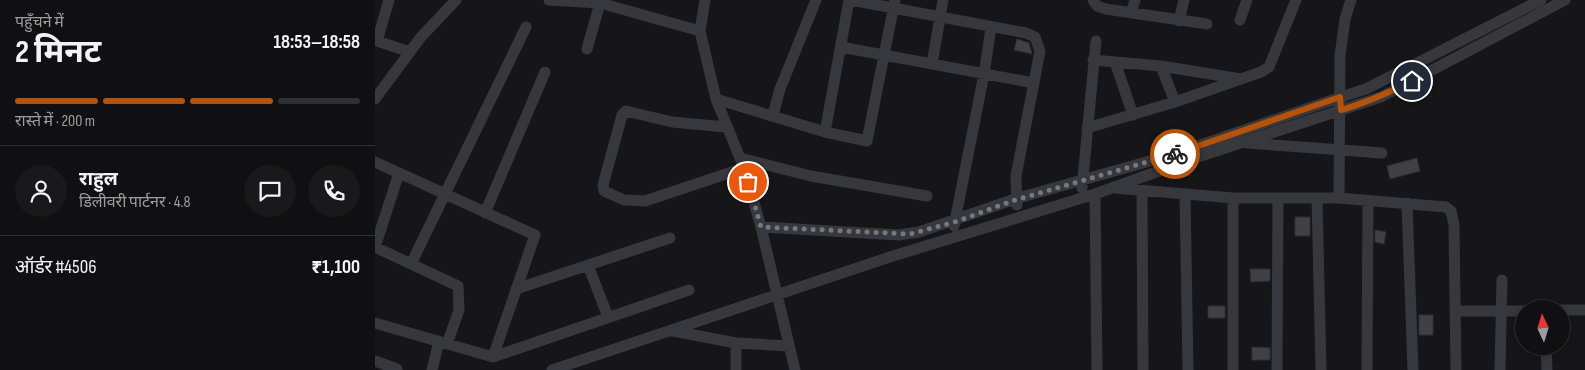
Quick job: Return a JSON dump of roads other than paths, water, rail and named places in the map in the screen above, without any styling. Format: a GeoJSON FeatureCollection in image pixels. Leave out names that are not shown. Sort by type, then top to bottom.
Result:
{"type":"FeatureCollection","features":[{"type":"Feature","properties":{"kind":"street"},"geometry":{"type":"LineString","coordinates":[[389,0],[377,41],[410,52]]}},
{"type":"Feature","properties":{"kind":"street"},"geometry":{"type":"LineString","coordinates":[[375,99],[410,52],[456,0]]}},
{"type":"Feature","properties":{"kind":"street"},"geometry":{"type":"LineString","coordinates":[[549,0],[600,1],[700,31]]}},
{"type":"Feature","properties":{"kind":"street"},"geometry":{"type":"LineString","coordinates":[[705,0],[700,31],[716,99],[742,163],[761,227],[795,370]]}},
{"type":"Feature","properties":{"kind":"street"},"geometry":{"type":"LineString","coordinates":[[773,115],[780,89],[816,0]]}},
{"type":"Feature","properties":{"kind":"street"},"geometry":{"type":"LineString","coordinates":[[825,132],[850,0],[894,4],[940,18],[1035,37],[1039,43],[1040,51],[1016,176],[1017,208]]}},
{"type":"Feature","properties":{"kind":"street"},"geometry":{"type":"LineString","coordinates":[[932,64],[943,0]]}},
{"type":"Feature","properties":{"kind":"street"},"geometry":{"type":"LineString","coordinates":[[1093,0],[1097,6],[1106,9],[1207,24]]}},
{"type":"Feature","properties":{"kind":"street"},"geometry":{"type":"LineString","coordinates":[[1131,13],[1135,0]]}},
{"type":"Feature","properties":{"kind":"street"},"geometry":{"type":"LineString","coordinates":[[1179,21],[1185,0]]}},
{"type":"Feature","properties":{"kind":"street"},"geometry":{"type":"LineString","coordinates":[[1240,20],[1247,0]]}},
{"type":"Feature","properties":{"kind":"street"},"geometry":{"type":"LineString","coordinates":[[1087,128],[1175,102],[1242,79],[1269,67],[1296,0]]}},
{"type":"Feature","properties":{"kind":"street"},"geometry":{"type":"LineString","coordinates":[[1339,198],[1341,42],[1351,0]]}},
{"type":"Feature","properties":{"kind":"street"},"geometry":{"type":"LineString","coordinates":[[761,227],[899,235],[953,230],[1081,189],[1095,194],[1241,143],[1340,103],[1541,0]]}},
{"type":"Feature","properties":{"kind":"street"},"geometry":{"type":"LineString","coordinates":[[552,370],[1017,208],[1081,189],[1171,155],[1340,103],[1381,97],[1565,0]]}},
{"type":"Feature","properties":{"kind":"street"},"geometry":{"type":"LineString","coordinates":[[587,49],[600,1]]}},
{"type":"Feature","properties":{"kind":"street"},"geometry":{"type":"LineString","coordinates":[[716,99],[825,132],[867,140],[894,4]]}},
{"type":"Feature","properties":{"kind":"street"},"geometry":{"type":"LineString","coordinates":[[411,264],[526,26]]}},
{"type":"Feature","properties":{"kind":"street"},"geometry":{"type":"LineString","coordinates":[[953,230],[984,74],[991,28]]}},
{"type":"Feature","properties":{"kind":"street"},"geometry":{"type":"LineString","coordinates":[[1081,189],[1096,41]]}},
{"type":"Feature","properties":{"kind":"street"},"geometry":{"type":"LineString","coordinates":[[841,46],[1034,83]]}},
{"type":"Feature","properties":{"kind":"street"},"geometry":{"type":"LineString","coordinates":[[1093,60],[1161,66],[1242,79]]}},
{"type":"Feature","properties":{"kind":"street"},"geometry":{"type":"LineString","coordinates":[[1115,62],[1133,115]]}},
{"type":"Feature","properties":{"kind":"street"},"geometry":{"type":"LineString","coordinates":[[1161,66],[1175,102]]}},
{"type":"Feature","properties":{"kind":"street"},"geometry":{"type":"LineString","coordinates":[[485,213],[545,72]]}},
{"type":"Feature","properties":{"kind":"street"},"geometry":{"type":"LineString","coordinates":[[726,127],[672,122],[627,111],[622,115],[603,185],[604,191],[609,195],[625,200],[645,201],[742,163],[927,196]]}},
{"type":"Feature","properties":{"kind":"street"},"geometry":{"type":"LineString","coordinates":[[1241,143],[1340,148],[1383,153]]}},
{"type":"Feature","properties":{"kind":"street"},"geometry":{"type":"LineString","coordinates":[[375,162],[535,236],[493,357]]}},
{"type":"Feature","properties":{"kind":"street"},"geometry":{"type":"LineString","coordinates":[[399,173],[375,247],[458,286],[459,310],[432,370]]}},
{"type":"Feature","properties":{"kind":"street"},"geometry":{"type":"LineString","coordinates":[[1112,188],[1142,192],[1233,198],[1339,198],[1435,205],[1451,211],[1454,225],[1456,370]]}},
{"type":"Feature","properties":{"kind":"street"},"geometry":{"type":"LineString","coordinates":[[1142,192],[1143,370]]}},
{"type":"Feature","properties":{"kind":"street"},"geometry":{"type":"LineString","coordinates":[[1095,194],[1097,370]]}},
{"type":"Feature","properties":{"kind":"street"},"geometry":{"type":"LineString","coordinates":[[1185,194],[1188,370]]}},
{"type":"Feature","properties":{"kind":"street"},"geometry":{"type":"LineString","coordinates":[[1233,198],[1233,370]]}},
{"type":"Feature","properties":{"kind":"street"},"geometry":{"type":"LineString","coordinates":[[1277,370],[1278,198]]}},
{"type":"Feature","properties":{"kind":"street"},"geometry":{"type":"LineString","coordinates":[[1317,198],[1321,370]]}},
{"type":"Feature","properties":{"kind":"street"},"geometry":{"type":"LineString","coordinates":[[1367,370],[1368,201]]}},
{"type":"Feature","properties":{"kind":"street"},"geometry":{"type":"LineString","coordinates":[[1407,203],[1413,370]]}},
{"type":"Feature","properties":{"kind":"street"},"geometry":{"type":"LineString","coordinates":[[516,289],[670,238]]}},
{"type":"Feature","properties":{"kind":"street"},"geometry":{"type":"LineString","coordinates":[[588,265],[609,317]]}},
{"type":"Feature","properties":{"kind":"street"},"geometry":{"type":"LineString","coordinates":[[1500,370],[1502,280]]}},
{"type":"Feature","properties":{"kind":"street"},"geometry":{"type":"LineString","coordinates":[[375,323],[493,357],[689,290]]}},
{"type":"Feature","properties":{"kind":"street"},"geometry":{"type":"LineString","coordinates":[[1570,310],[1585,310]]}},
{"type":"Feature","properties":{"kind":"street"},"geometry":{"type":"LineString","coordinates":[[1456,311],[1515,311]]}},
{"type":"Feature","properties":{"kind":"street"},"geometry":{"type":"LineString","coordinates":[[671,330],[736,343],[789,346]]}},
{"type":"Feature","properties":{"kind":"street"},"geometry":{"type":"LineString","coordinates":[[736,343],[736,370]]}},
{"type":"Feature","properties":{"kind":"street"},"geometry":{"type":"LineString","coordinates":[[1546,355],[1547,370]]}},
{"type":"Feature","properties":{"kind":"street"},"geometry":{"type":"LineString","coordinates":[[375,361],[397,369]]}}]}
